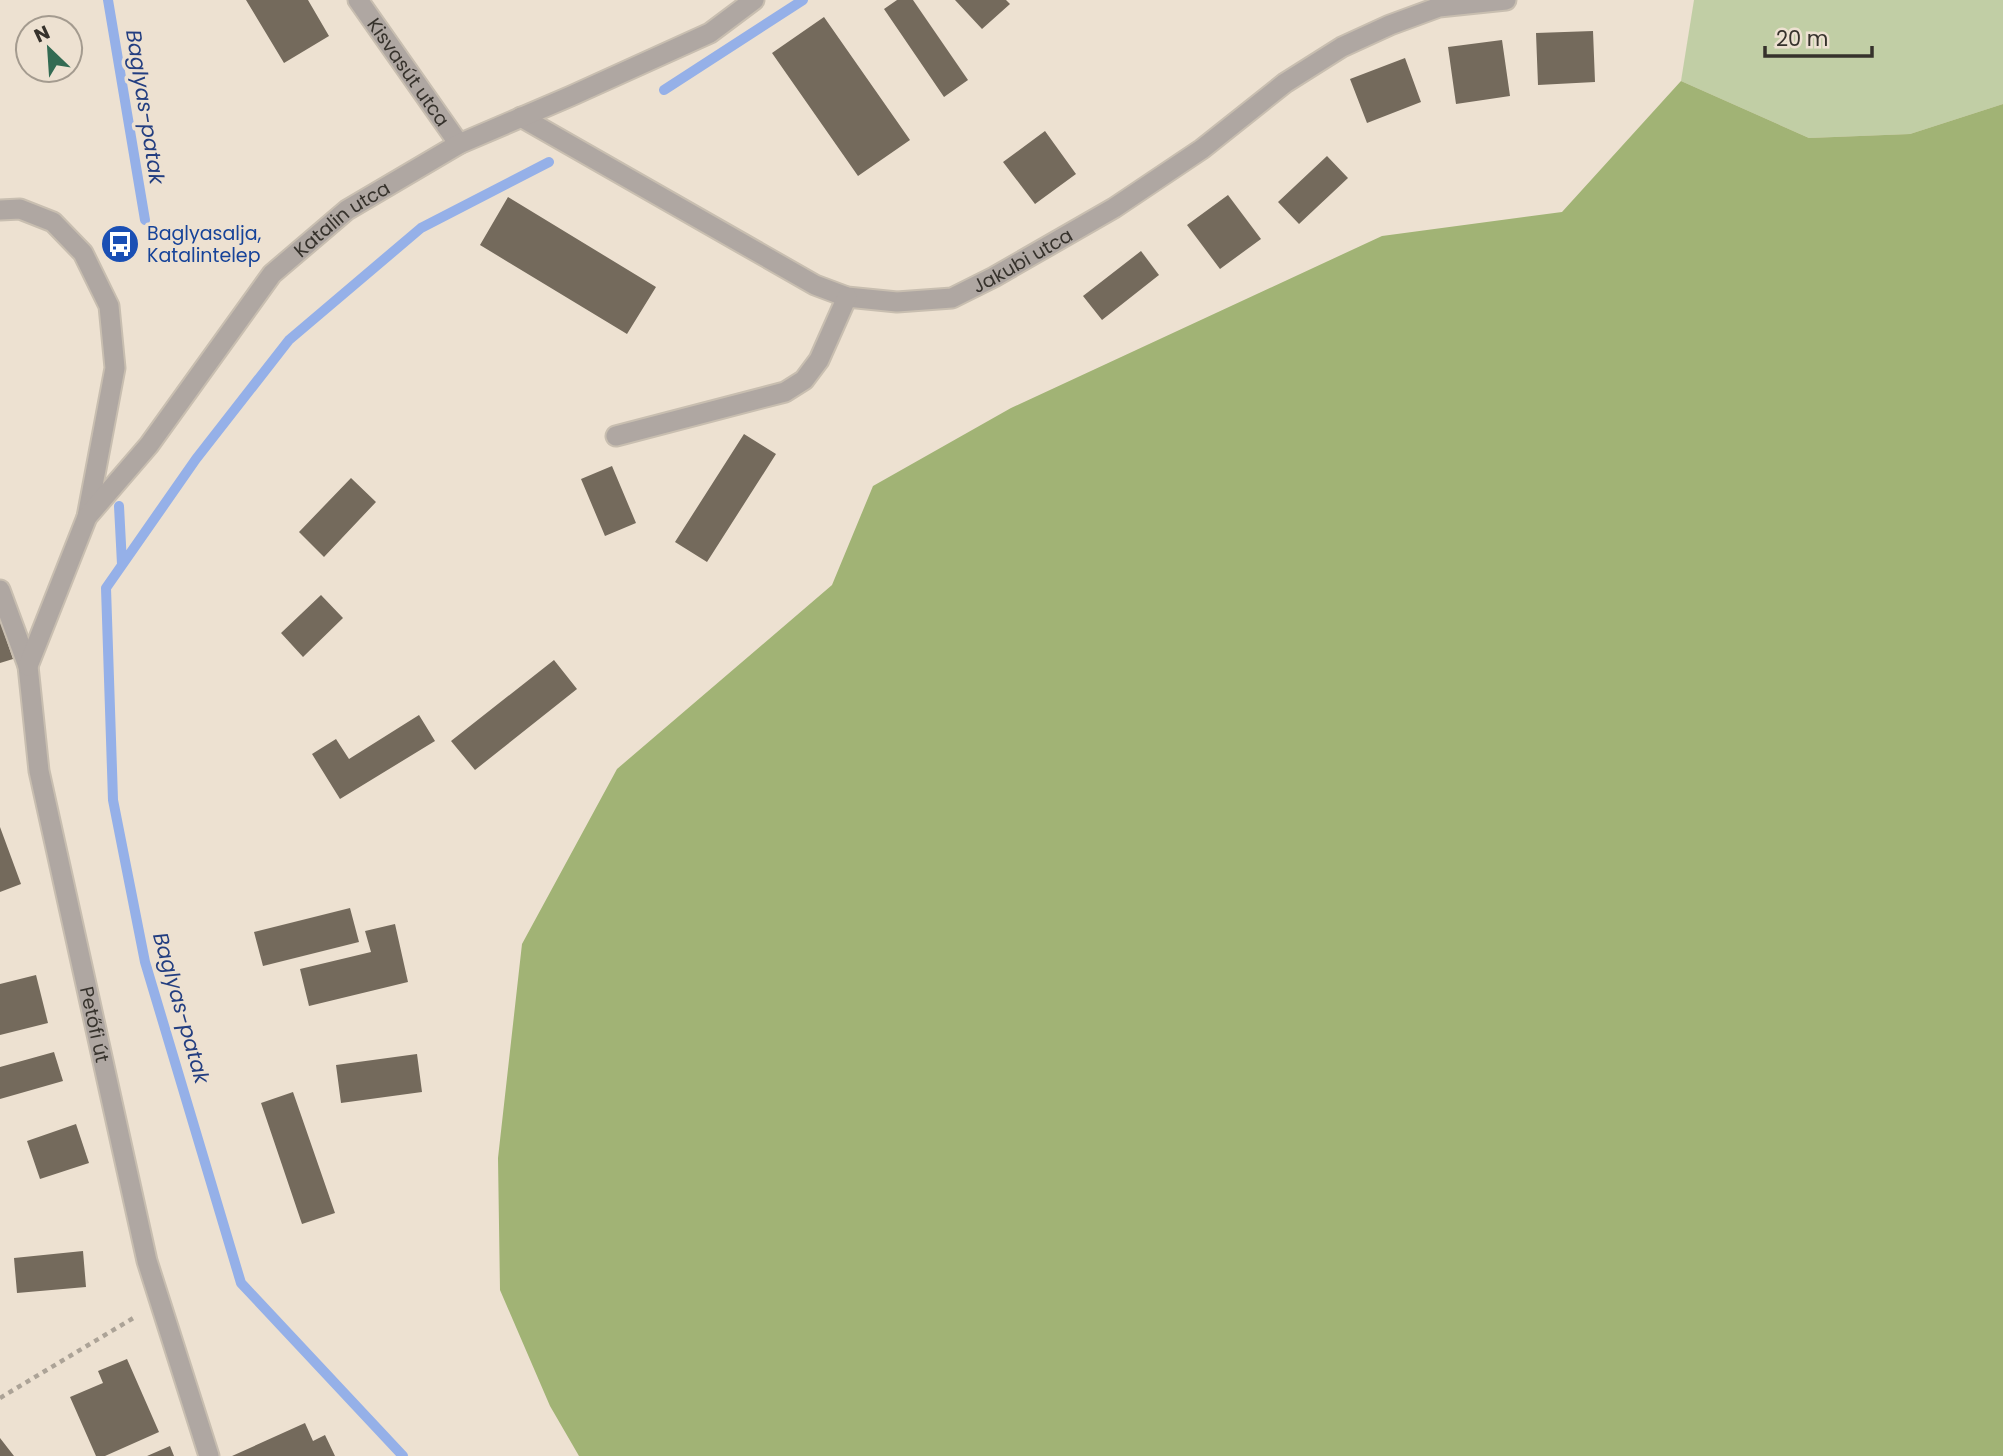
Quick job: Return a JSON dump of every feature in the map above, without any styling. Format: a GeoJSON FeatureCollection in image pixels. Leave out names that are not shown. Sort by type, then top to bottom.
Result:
{"type":"FeatureCollection","features":[{"type":"Feature","properties":{"kind":"street","name":"Kisvasút utca"},"geometry":{"type":"LineString","coordinates":[[358,0],[459,144]]}},
{"type":"Feature","properties":{"kind":"street","name":"Katalin utca"},"geometry":{"type":"LineString","coordinates":[[28,666],[87,517],[149,445],[272,274],[347,210],[459,144],[710,33],[754,0]]}},
{"type":"Feature","properties":{"kind":"street","name":"Jakubi utca"},"geometry":{"type":"LineString","coordinates":[[522,117],[815,285],[847,297],[897,302],[952,298],[995,277],[1114,208],[1202,149],[1285,83],[1342,47],[1390,24],[1439,7],[1506,0]]}},
{"type":"Feature","properties":{"kind":"street"},"geometry":{"type":"LineString","coordinates":[[0,210],[20,209],[53,222],[83,253],[109,306],[115,368],[87,517]]}},
{"type":"Feature","properties":{"kind":"street"},"geometry":{"type":"LineString","coordinates":[[616,436],[785,392],[804,380],[819,360],[847,297]]}},
{"type":"Feature","properties":{"kind":"street","name":"Petőfi út"},"geometry":{"type":"LineString","coordinates":[[0,590],[28,666],[39,771],[147,1261],[209,1456]]}},
{"type":"Feature","properties":{"kind":"path"},"geometry":{"type":"LineString","coordinates":[[0,1398],[160,1303]]}},
{"type":"Feature","properties":{"kind":"green space"},"geometry":{"type":"Polygon","coordinates":[[[1694,0],[2003,0],[2003,104],[1910,134],[1809,138],[1681,81],[1694,0]]]}},
{"type":"Feature","properties":{"kind":"green space"},"geometry":{"type":"Polygon","coordinates":[[[1681,81],[1809,138],[1910,134],[2003,104],[2003,1456],[579,1456],[550,1406],[500,1290],[498,1158],[522,944],[617,769],[832,585],[873,486],[1011,408],[1382,236],[1562,212],[1681,81]]]}},
{"type":"Feature","properties":{"kind":"building"},"geometry":{"type":"Polygon","coordinates":[[[246,0],[308,0],[329,36],[284,63],[246,0]]]}},
{"type":"Feature","properties":{"kind":"building"},"geometry":{"type":"Polygon","coordinates":[[[897,0],[913,0],[968,80],[944,97],[884,9],[897,0]]]}},
{"type":"Feature","properties":{"kind":"building"},"geometry":{"type":"Polygon","coordinates":[[[955,0],[1006,0],[1010,4],[982,29],[955,0]]]}},
{"type":"Feature","properties":{"kind":"building"},"geometry":{"type":"Polygon","coordinates":[[[824,17],[910,140],[858,176],[772,53],[824,17]]]}},
{"type":"Feature","properties":{"kind":"building"},"geometry":{"type":"Polygon","coordinates":[[[1593,31],[1595,82],[1538,85],[1536,33],[1593,31]]]}},
{"type":"Feature","properties":{"kind":"building"},"geometry":{"type":"Polygon","coordinates":[[[1502,40],[1510,96],[1456,104],[1448,47],[1502,40]]]}},
{"type":"Feature","properties":{"kind":"building"},"geometry":{"type":"Polygon","coordinates":[[[1405,58],[1421,102],[1367,123],[1350,79],[1405,58]]]}},
{"type":"Feature","properties":{"kind":"building"},"geometry":{"type":"Polygon","coordinates":[[[1045,131],[1076,174],[1035,204],[1003,162],[1045,131]]]}},
{"type":"Feature","properties":{"kind":"building"},"geometry":{"type":"Polygon","coordinates":[[[1327,156],[1348,178],[1299,224],[1278,202],[1327,156]]]}},
{"type":"Feature","properties":{"kind":"building"},"geometry":{"type":"Polygon","coordinates":[[[1228,195],[1261,239],[1220,269],[1187,225],[1228,195]]]}},
{"type":"Feature","properties":{"kind":"building"},"geometry":{"type":"Polygon","coordinates":[[[508,197],[656,287],[627,334],[480,245],[508,197]]]}},
{"type":"Feature","properties":{"kind":"building"},"geometry":{"type":"Polygon","coordinates":[[[1141,251],[1159,275],[1102,320],[1083,296],[1141,251]]]}},
{"type":"Feature","properties":{"kind":"building"},"geometry":{"type":"Polygon","coordinates":[[[744,434],[776,454],[707,562],[675,542],[744,434]]]}},
{"type":"Feature","properties":{"kind":"building"},"geometry":{"type":"Polygon","coordinates":[[[612,466],[636,523],[605,536],[581,479],[612,466]]]}},
{"type":"Feature","properties":{"kind":"building"},"geometry":{"type":"Polygon","coordinates":[[[351,478],[376,502],[324,557],[299,532],[351,478]]]}},
{"type":"Feature","properties":{"kind":"building"},"geometry":{"type":"Polygon","coordinates":[[[321,595],[343,618],[303,657],[281,633],[321,595]]]}},
{"type":"Feature","properties":{"kind":"building"},"geometry":{"type":"Polygon","coordinates":[[[0,621],[13,659],[0,663],[0,621]]]}},
{"type":"Feature","properties":{"kind":"building"},"geometry":{"type":"Polygon","coordinates":[[[554,660],[577,689],[475,770],[451,741],[554,660]]]}},
{"type":"Feature","properties":{"kind":"building"},"geometry":{"type":"Polygon","coordinates":[[[419,715],[435,741],[340,799],[312,754],[336,739],[349,759],[419,715]]]}},
{"type":"Feature","properties":{"kind":"building"},"geometry":{"type":"Polygon","coordinates":[[[0,827],[21,884],[0,892],[0,827]]]}},
{"type":"Feature","properties":{"kind":"building"},"geometry":{"type":"Polygon","coordinates":[[[350,908],[359,942],[263,966],[254,932],[350,908]]]}},
{"type":"Feature","properties":{"kind":"building"},"geometry":{"type":"Polygon","coordinates":[[[395,924],[408,982],[309,1006],[300,969],[371,952],[365,931],[395,924]]]}},
{"type":"Feature","properties":{"kind":"building"},"geometry":{"type":"Polygon","coordinates":[[[36,975],[48,1023],[0,1035],[0,984],[36,975]]]}},
{"type":"Feature","properties":{"kind":"building"},"geometry":{"type":"Polygon","coordinates":[[[54,1052],[63,1081],[0,1099],[0,1067],[54,1052]]]}},
{"type":"Feature","properties":{"kind":"building"},"geometry":{"type":"Polygon","coordinates":[[[417,1054],[422,1092],[341,1103],[336,1065],[417,1054]]]}},
{"type":"Feature","properties":{"kind":"building"},"geometry":{"type":"Polygon","coordinates":[[[293,1092],[335,1213],[302,1224],[261,1103],[293,1092]]]}},
{"type":"Feature","properties":{"kind":"building"},"geometry":{"type":"Polygon","coordinates":[[[76,1124],[89,1163],[40,1179],[27,1141],[76,1124]]]}},
{"type":"Feature","properties":{"kind":"building"},"geometry":{"type":"Polygon","coordinates":[[[83,1251],[86,1287],[17,1293],[14,1258],[83,1251]]]}},
{"type":"Feature","properties":{"kind":"building"},"geometry":{"type":"Polygon","coordinates":[[[127,1359],[159,1432],[105,1456],[96,1456],[70,1397],[103,1383],[98,1371],[127,1359]]]}},
{"type":"Feature","properties":{"kind":"building"},"geometry":{"type":"Polygon","coordinates":[[[305,1423],[313,1441],[325,1435],[335,1456],[232,1456],[305,1423]]]}},
{"type":"Feature","properties":{"kind":"building"},"geometry":{"type":"Polygon","coordinates":[[[0,1438],[14,1456],[0,1456],[0,1438]]]}},
{"type":"Feature","properties":{"kind":"building"},"geometry":{"type":"Polygon","coordinates":[[[170,1446],[174,1456],[147,1456],[170,1446]]]}},
{"type":"Feature","properties":{"kind":"waterway","name":"Baglyas-patak"},"geometry":{"type":"LineString","coordinates":[[108,0],[145,220]]}},
{"type":"Feature","properties":{"kind":"waterway"},"geometry":{"type":"LineString","coordinates":[[664,90],[803,0]]}},
{"type":"Feature","properties":{"kind":"waterway","name":"Baglyas-patak"},"geometry":{"type":"LineString","coordinates":[[403,1456],[241,1283],[145,962],[113,800],[106,588],[196,459],[289,340],[421,228],[549,162]]}},
{"type":"Feature","properties":{"kind":"waterway","name":"Baglyas-patak"},"geometry":{"type":"LineString","coordinates":[[119,506],[122,564]]}},
{"type":"Feature","properties":{"kind":"place","name":"Baglyasalja, Katalintelep"},"geometry":{"type":"Point","coordinates":[120,244]}}]}
